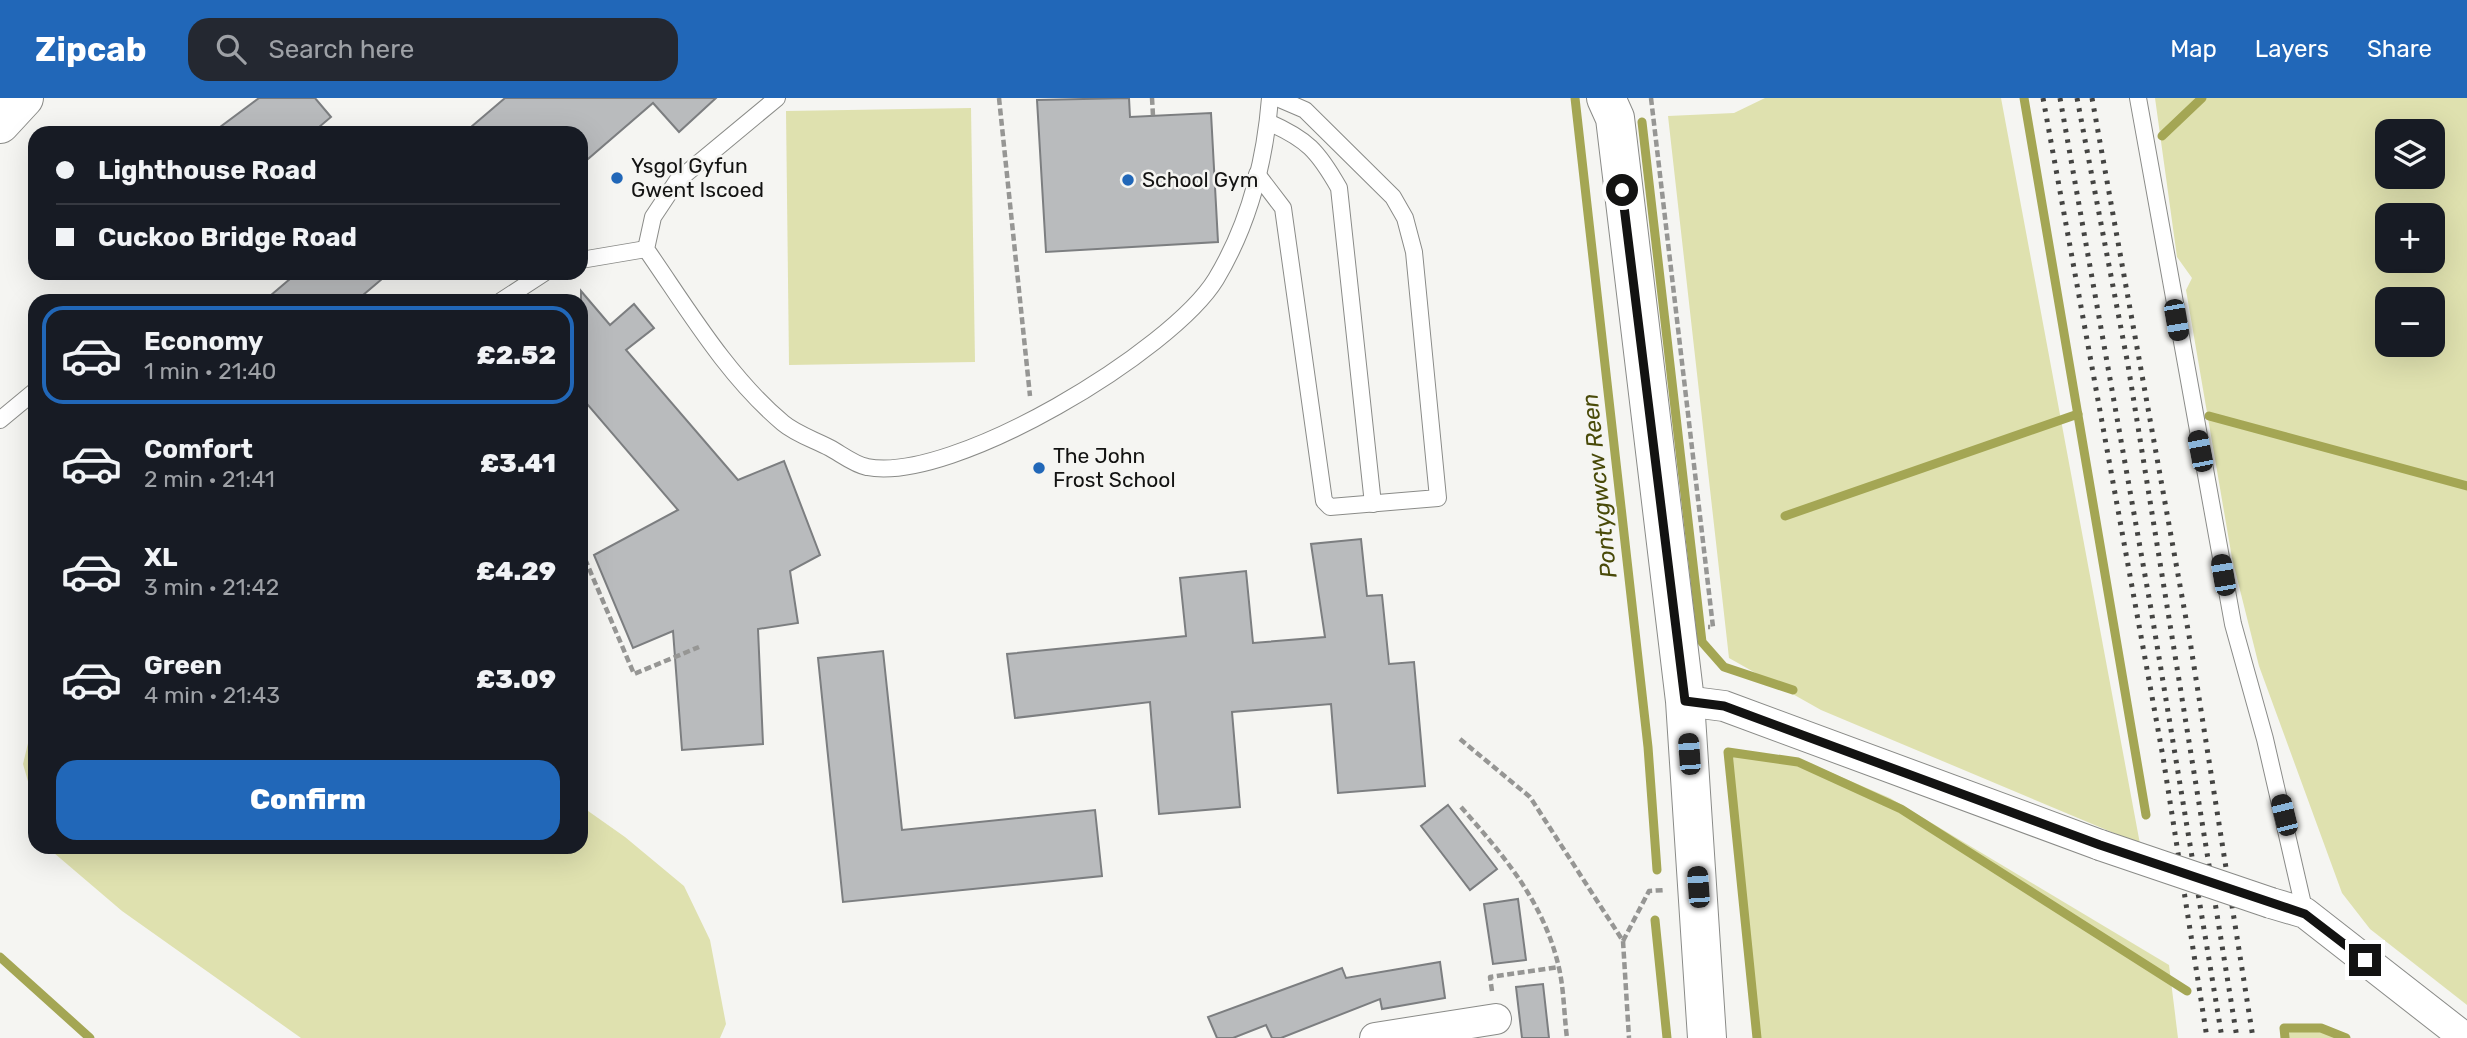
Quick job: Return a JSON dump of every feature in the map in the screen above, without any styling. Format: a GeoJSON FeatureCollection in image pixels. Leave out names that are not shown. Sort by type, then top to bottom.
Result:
{"type":"FeatureCollection","features":[{"type":"Feature","properties":{"kind":"main road"},"geometry":{"type":"LineString","coordinates":[[0,124],[24,98]]}},
{"type":"Feature","properties":{"kind":"main road"},"geometry":{"type":"LineString","coordinates":[[1606,98],[1615,118],[1685,701],[1707,1038]]}},
{"type":"Feature","properties":{"kind":"street"},"geometry":{"type":"LineString","coordinates":[[1685,701],[1724,706],[2100,845],[2305,914],[2465,1038]]}},
{"type":"Feature","properties":{"kind":"street"},"geometry":{"type":"LineString","coordinates":[[1375,1038],[1438,1033],[1496,1019]]}},
{"type":"Feature","properties":{"kind":"lane"},"geometry":{"type":"LineString","coordinates":[[777,98],[677,181],[653,217],[646,249],[742,381],[785,424],[866,467],[906,469],[948,458],[1033,419],[1088,387],[1158,340],[1188,313],[1214,281],[1241,234],[1257,174],[1270,98]]}},
{"type":"Feature","properties":{"kind":"lane"},"geometry":{"type":"LineString","coordinates":[[1257,174],[1283,208],[1321,492],[1330,507],[1438,498],[1414,252],[1405,218],[1393,197],[1305,110],[1276,98]]}},
{"type":"Feature","properties":{"kind":"lane"},"geometry":{"type":"LineString","coordinates":[[2138,98],[2233,624],[2266,739],[2305,914]]}},
{"type":"Feature","properties":{"kind":"lane"},"geometry":{"type":"LineString","coordinates":[[1268,122],[1299,136],[1324,161],[1339,188],[1373,504]]}},
{"type":"Feature","properties":{"kind":"lane"},"geometry":{"type":"LineString","coordinates":[[588,259],[646,249]]}},
{"type":"Feature","properties":{"kind":"lane"},"geometry":{"type":"LineString","coordinates":[[512,294],[533,280]]}},
{"type":"Feature","properties":{"kind":"lane"},"geometry":{"type":"LineString","coordinates":[[0,420],[28,397]]}},
{"type":"Feature","properties":{"kind":"path"},"geometry":{"type":"LineString","coordinates":[[999,98],[1033,419]]}},
{"type":"Feature","properties":{"kind":"path"},"geometry":{"type":"LineString","coordinates":[[1152,98],[1153,116]]}},
{"type":"Feature","properties":{"kind":"path"},"geometry":{"type":"LineString","coordinates":[[1651,98],[1713,627]]}},
{"type":"Feature","properties":{"kind":"path"},"geometry":{"type":"LineString","coordinates":[[588,566],[634,674],[699,647]]}},
{"type":"Feature","properties":{"kind":"path"},"geometry":{"type":"LineString","coordinates":[[1460,739],[1530,797],[1623,941],[1629,1038]]}},
{"type":"Feature","properties":{"kind":"path"},"geometry":{"type":"LineString","coordinates":[[1461,807],[1514,868],[1537,905],[1559,967],[1567,1038]]}},
{"type":"Feature","properties":{"kind":"path"},"geometry":{"type":"LineString","coordinates":[[1623,941],[1649,891],[1698,887]]}},
{"type":"Feature","properties":{"kind":"path"},"geometry":{"type":"LineString","coordinates":[[1496,1019],[1490,977],[1559,967]]}},
{"type":"Feature","properties":{"kind":"green space"},"geometry":{"type":"Polygon","coordinates":[[[1765,98],[2001,98],[2140,844],[1821,710],[1729,658],[1668,116],[1734,113],[1765,98]]]}},
{"type":"Feature","properties":{"kind":"green space"},"geometry":{"type":"Polygon","coordinates":[[[2155,98],[2467,98],[2467,1005],[2370,929],[2342,893],[2259,666],[2232,558],[2186,290],[2192,278],[2177,257],[2155,98]]]}},
{"type":"Feature","properties":{"kind":"green space"},"geometry":{"type":"Polygon","coordinates":[[[971,108],[975,362],[789,365],[786,111],[971,108]]]}},
{"type":"Feature","properties":{"kind":"green space"},"geometry":{"type":"Polygon","coordinates":[[[28,743],[28,782],[23,764],[28,743]]]}},
{"type":"Feature","properties":{"kind":"green space"},"geometry":{"type":"Polygon","coordinates":[[[1730,755],[1811,764],[1890,798],[2169,965],[2178,1038],[1758,1038],[1730,755]]]}},
{"type":"Feature","properties":{"kind":"green space"},"geometry":{"type":"Polygon","coordinates":[[[588,811],[625,837],[684,886],[710,940],[726,1024],[720,1038],[301,1038],[122,911],[55,854],[588,854],[588,811]]]}},
{"type":"Feature","properties":{"kind":"green space"},"geometry":{"type":"Polygon","coordinates":[[[2284,1028],[2321,1028],[2346,1038],[2285,1038],[2284,1028]]]}},
{"type":"Feature","properties":{"kind":"building"},"geometry":{"type":"Polygon","coordinates":[[[259,98],[315,98],[331,117],[320,126],[221,126],[259,98]]]}},
{"type":"Feature","properties":{"kind":"building"},"geometry":{"type":"Polygon","coordinates":[[[505,98],[716,98],[679,132],[653,103],[588,159],[588,126],[472,126],[505,98]]]}},
{"type":"Feature","properties":{"kind":"building","name":"School Gym"},"geometry":{"type":"Polygon","coordinates":[[[1129,98],[1130,117],[1211,113],[1218,242],[1046,252],[1037,100],[1129,98]]]}},
{"type":"Feature","properties":{"kind":"building"},"geometry":{"type":"Polygon","coordinates":[[[289,280],[381,280],[364,294],[272,294],[289,280]]]}},
{"type":"Feature","properties":{"kind":"building"},"geometry":{"type":"Polygon","coordinates":[[[588,299],[610,325],[634,304],[654,328],[626,350],[738,480],[784,461],[820,555],[790,571],[798,623],[758,629],[763,744],[682,750],[673,631],[633,648],[594,555],[678,510],[588,405],[588,299]]]}},
{"type":"Feature","properties":{"kind":"building"},"geometry":{"type":"Polygon","coordinates":[[[1361,539],[1367,596],[1382,595],[1389,664],[1414,662],[1425,786],[1338,793],[1331,704],[1232,712],[1240,807],[1159,814],[1150,702],[1015,718],[1007,654],[1186,636],[1180,578],[1246,571],[1253,643],[1325,637],[1311,544],[1361,539]]]}},
{"type":"Feature","properties":{"kind":"building"},"geometry":{"type":"Polygon","coordinates":[[[883,651],[902,830],[1095,810],[1102,876],[843,902],[818,658],[883,651]]]}},
{"type":"Feature","properties":{"kind":"building"},"geometry":{"type":"Polygon","coordinates":[[[1448,805],[1497,869],[1470,890],[1421,826],[1448,805]]]}},
{"type":"Feature","properties":{"kind":"building"},"geometry":{"type":"Polygon","coordinates":[[[1518,899],[1526,960],[1493,964],[1484,904],[1518,899]]]}},
{"type":"Feature","properties":{"kind":"building"},"geometry":{"type":"Polygon","coordinates":[[[1440,962],[1445,998],[1382,1009],[1380,999],[1281,1038],[1272,1038],[1266,1025],[1233,1038],[1217,1038],[1208,1017],[1342,968],[1346,978],[1440,962]]]}},
{"type":"Feature","properties":{"kind":"building"},"geometry":{"type":"Polygon","coordinates":[[[1543,984],[1549,1038],[1522,1038],[1516,987],[1543,984]]]}},
{"type":"Feature","properties":{"kind":"waterway","name":"Pontygwcw Reen"},"geometry":{"type":"LineString","coordinates":[[1575,98],[1648,747],[1657,870]]}},
{"type":"Feature","properties":{"kind":"waterway"},"geometry":{"type":"LineString","coordinates":[[2024,98],[2146,815]]}},
{"type":"Feature","properties":{"kind":"waterway"},"geometry":{"type":"LineString","coordinates":[[2162,136],[2202,98]]}},
{"type":"Feature","properties":{"kind":"waterway"},"geometry":{"type":"LineString","coordinates":[[1642,122],[1702,642],[1724,667],[1793,690]]}},
{"type":"Feature","properties":{"kind":"waterway"},"geometry":{"type":"LineString","coordinates":[[1785,516],[2078,414]]}},
{"type":"Feature","properties":{"kind":"waterway"},"geometry":{"type":"LineString","coordinates":[[2209,416],[2467,486]]}},
{"type":"Feature","properties":{"kind":"waterway"},"geometry":{"type":"LineString","coordinates":[[1757,1038],[1728,752],[1798,762],[1901,809],[2187,991]]}},
{"type":"Feature","properties":{"kind":"waterway"},"geometry":{"type":"LineString","coordinates":[[1655,920],[1667,1038]]}},
{"type":"Feature","properties":{"kind":"waterway"},"geometry":{"type":"LineString","coordinates":[[0,957],[90,1038]]}},
{"type":"Feature","properties":{"kind":"waterway"},"geometry":{"type":"LineString","coordinates":[[2285,1038],[2284,1028],[2321,1028],[2346,1038]]}},
{"type":"Feature","properties":{"kind":"railway"},"geometry":{"type":"LineString","coordinates":[[2043,98],[2163,757],[2207,1038]]}},
{"type":"Feature","properties":{"kind":"railway"},"geometry":{"type":"LineString","coordinates":[[2060,98],[2151,609],[2222,1038]]}},
{"type":"Feature","properties":{"kind":"railway"},"geometry":{"type":"LineString","coordinates":[[2077,98],[2128,365],[2237,1038]]}},
{"type":"Feature","properties":{"kind":"railway"},"geometry":{"type":"LineString","coordinates":[[2092,98],[2190,641],[2253,1038]]}},
{"type":"Feature","properties":{"kind":"place","name":"Ysgol Gyfun Gwent Iscoed"},"geometry":{"type":"Point","coordinates":[617,178]}},
{"type":"Feature","properties":{"kind":"place","name":"School Gym"},"geometry":{"type":"Point","coordinates":[1128,180]}},
{"type":"Feature","properties":{"kind":"place","name":"The John Frost School"},"geometry":{"type":"Point","coordinates":[1039,468]}},
{"type":"Feature","properties":{"kind":"route"},"geometry":{"type":"LineString","coordinates":[[1622,190],[1685,701],[1724,706],[1966,793],[2100,845],[2305,914],[2365,960]]}}]}
